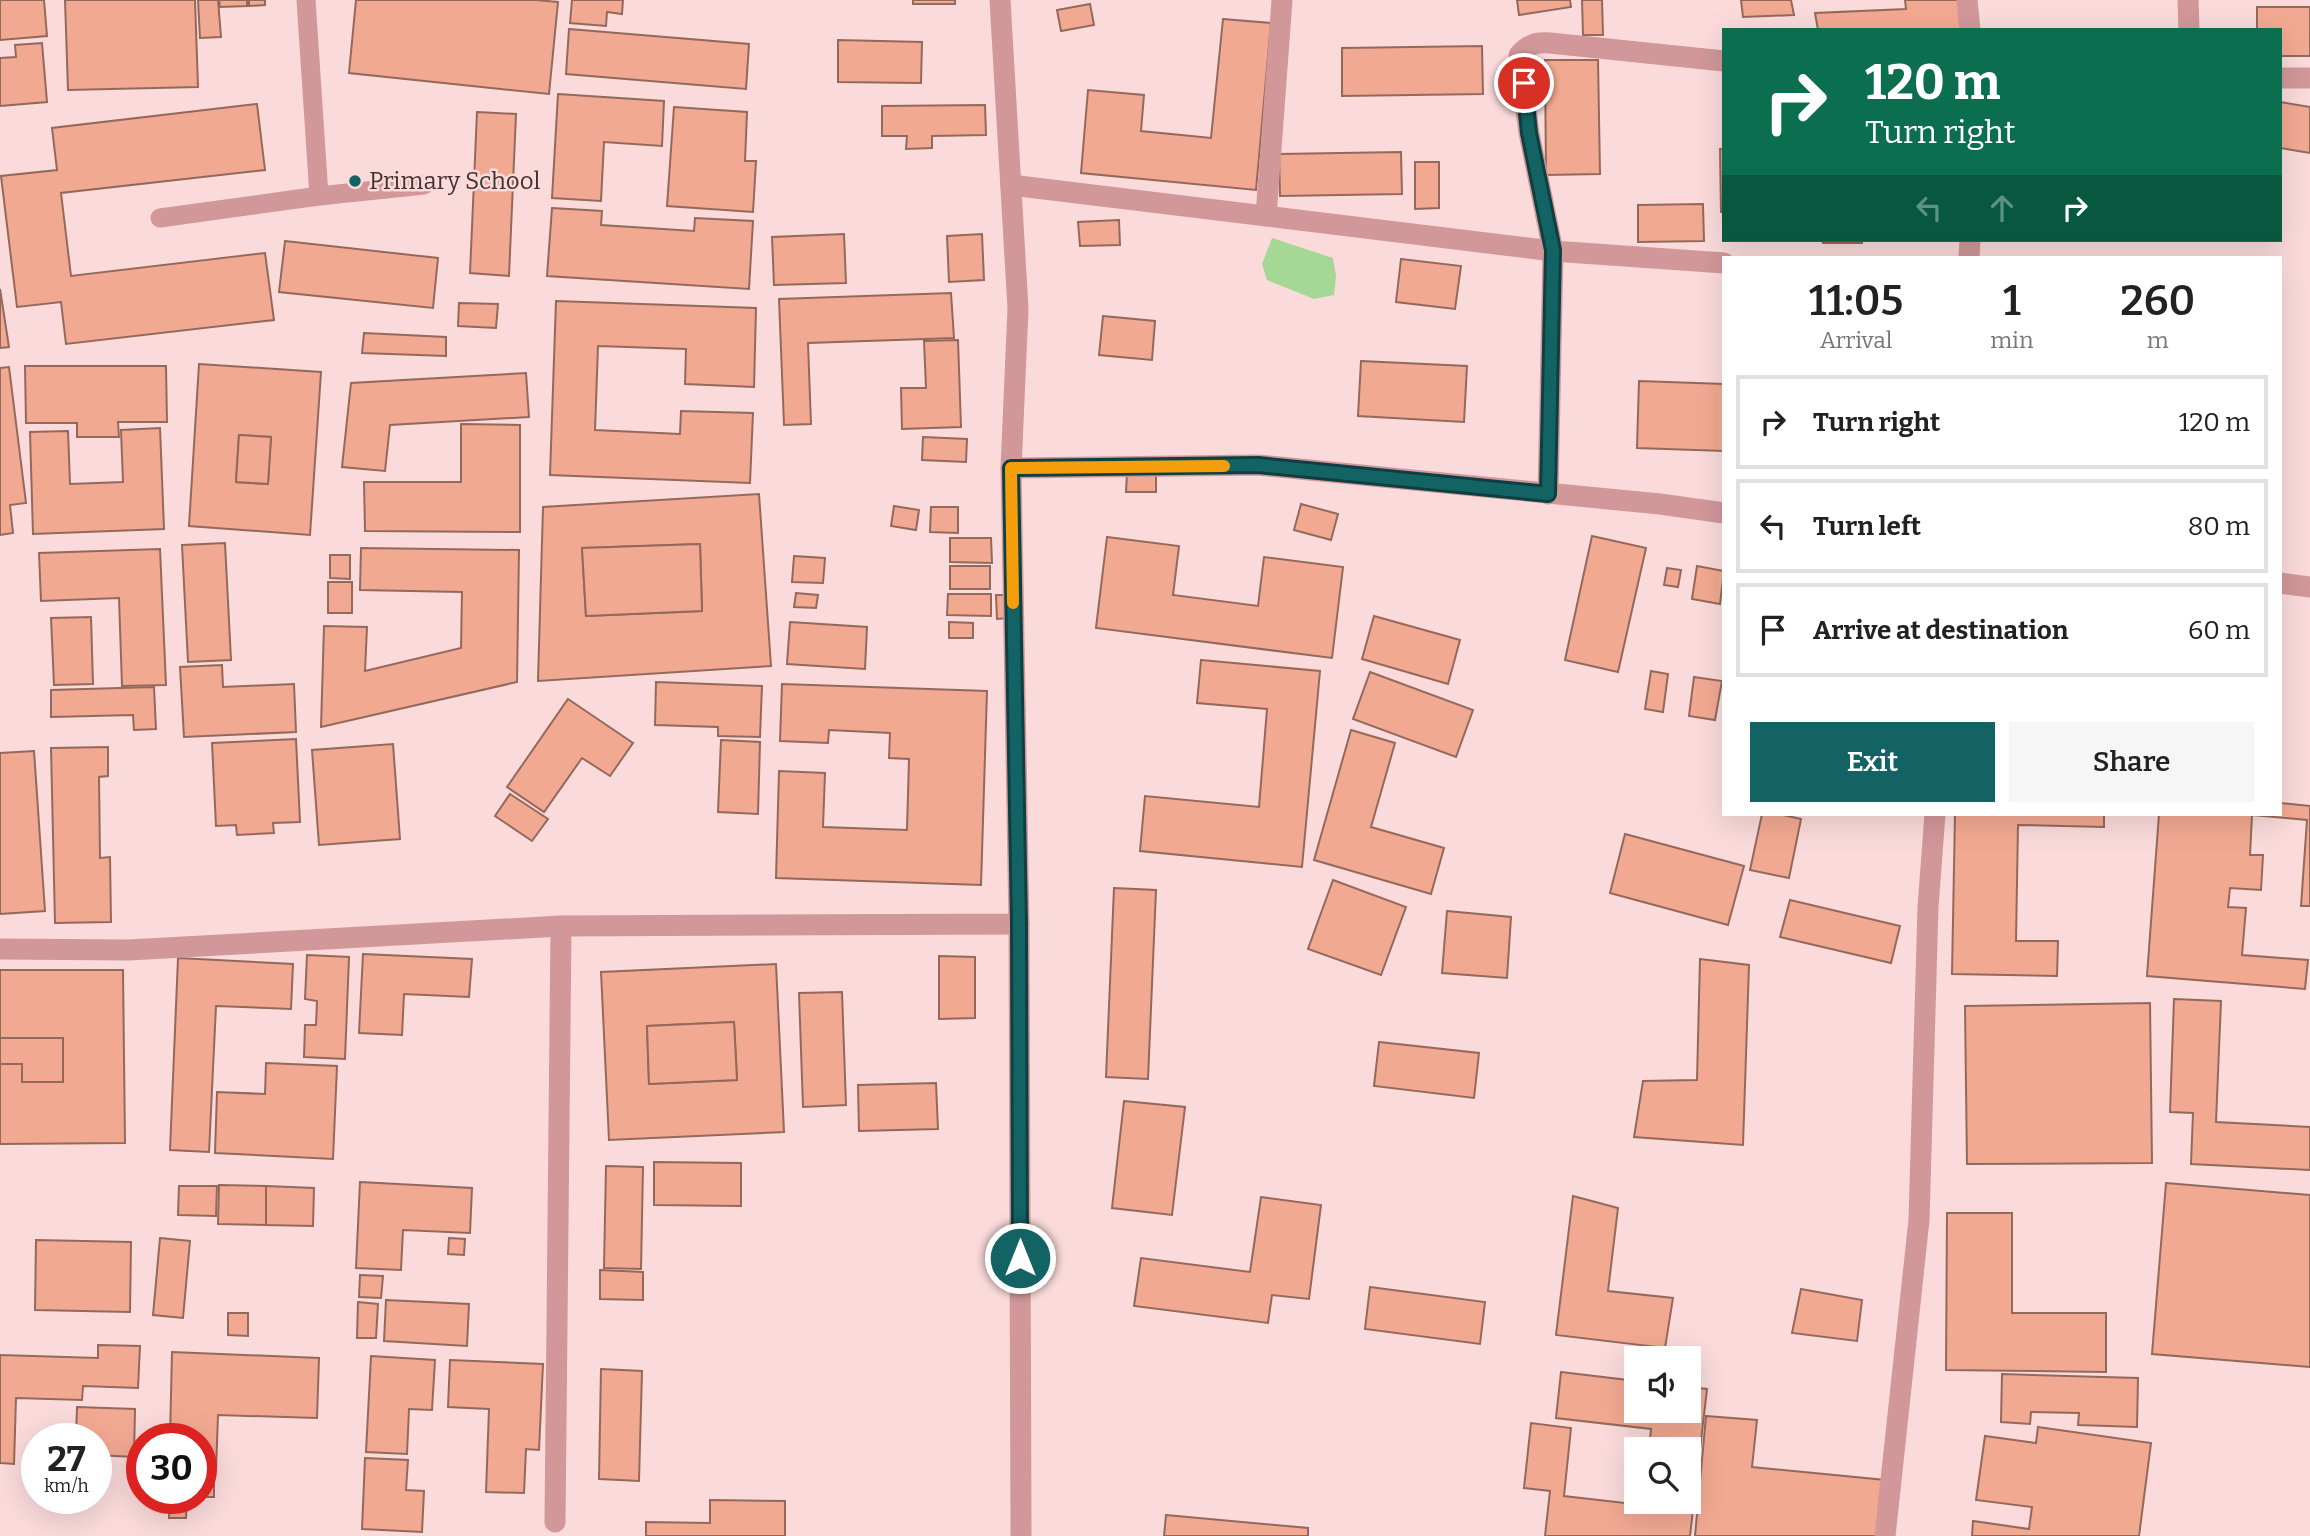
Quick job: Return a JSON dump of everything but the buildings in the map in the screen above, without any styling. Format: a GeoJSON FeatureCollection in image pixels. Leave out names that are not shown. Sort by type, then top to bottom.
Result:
{"type":"FeatureCollection","features":[{"type":"Feature","properties":{"kind":"street"},"geometry":{"type":"LineString","coordinates":[[1000,0],[1018,309],[1011,468],[1019,924],[1021,1536]]}},
{"type":"Feature","properties":{"kind":"street"},"geometry":{"type":"LineString","coordinates":[[1266,216],[1282,0]]}},
{"type":"Feature","properties":{"kind":"street"},"geometry":{"type":"LineString","coordinates":[[1967,0],[1970,28]]}},
{"type":"Feature","properties":{"kind":"street"},"geometry":{"type":"LineString","coordinates":[[2188,0],[2189,28]]}},
{"type":"Feature","properties":{"kind":"street"},"geometry":{"type":"LineString","coordinates":[[1548,494],[1553,250],[1529,133],[1519,55],[1535,42],[1722,61]]}},
{"type":"Feature","properties":{"kind":"street"},"geometry":{"type":"LineString","coordinates":[[2282,78],[2310,78]]}},
{"type":"Feature","properties":{"kind":"street"},"geometry":{"type":"LineString","coordinates":[[1011,185],[1553,250],[1722,263]]}},
{"type":"Feature","properties":{"kind":"street"},"geometry":{"type":"LineString","coordinates":[[1011,468],[1258,465],[1660,504],[1722,513]]}},
{"type":"Feature","properties":{"kind":"street"},"geometry":{"type":"LineString","coordinates":[[2282,583],[2310,587]]}},
{"type":"Feature","properties":{"kind":"street"},"geometry":{"type":"LineString","coordinates":[[1885,1536],[1919,1220],[1928,908],[1935,816]]}},
{"type":"Feature","properties":{"kind":"street"},"geometry":{"type":"LineString","coordinates":[[0,949],[129,950],[561,926],[1019,924]]}},
{"type":"Feature","properties":{"kind":"street"},"geometry":{"type":"LineString","coordinates":[[555,1522],[561,926]]}},
{"type":"Feature","properties":{"kind":"lane"},"geometry":{"type":"LineString","coordinates":[[306,0],[318,195]]}},
{"type":"Feature","properties":{"kind":"lane"},"geometry":{"type":"LineString","coordinates":[[160,218],[318,195],[424,185]]}},
{"type":"Feature","properties":{"kind":"green space"},"geometry":{"type":"Polygon","coordinates":[[[1272,238],[1333,258],[1336,276],[1334,295],[1314,299],[1267,280],[1262,264],[1272,238]]]}},
{"type":"Feature","properties":{"kind":"slow traffic"},"geometry":{"type":"LineString","coordinates":[[1013,603],[1011,468],[1224,466]]}},
{"type":"Feature","properties":{"kind":"place","name":"Primary School"},"geometry":{"type":"Point","coordinates":[355,181]}},
{"type":"Feature","properties":{"kind":"route"},"geometry":{"type":"LineString","coordinates":[[1020,1258],[1019,924],[1011,468],[1258,465],[1548,494],[1553,250],[1529,133],[1524,83]]}}]}
